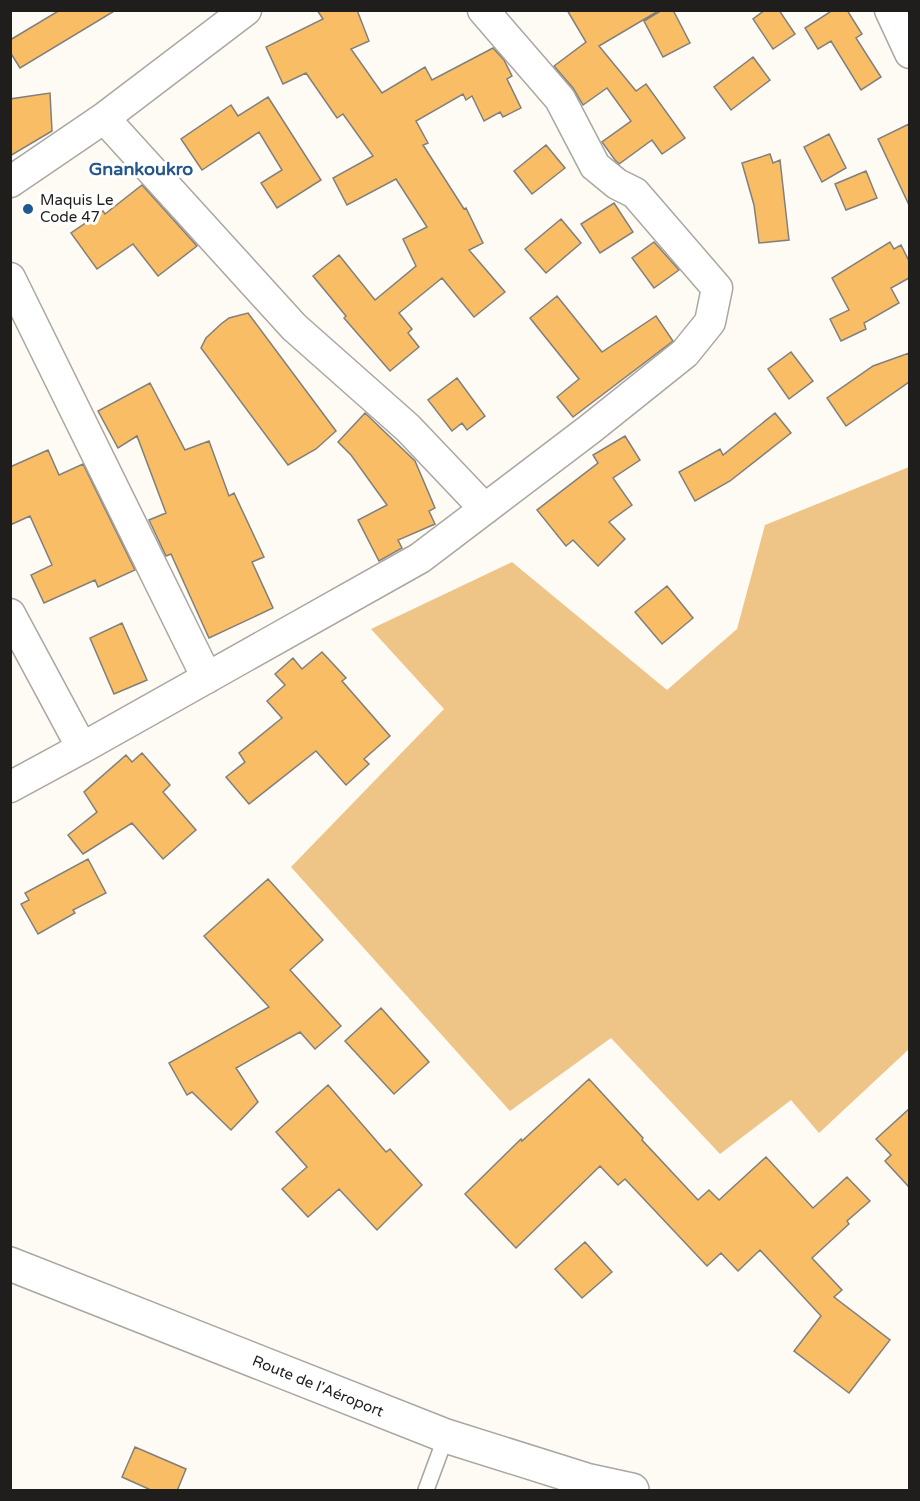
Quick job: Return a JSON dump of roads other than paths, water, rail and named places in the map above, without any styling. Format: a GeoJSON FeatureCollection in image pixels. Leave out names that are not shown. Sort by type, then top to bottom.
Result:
{"type":"FeatureCollection","features":[{"type":"Feature","properties":{"kind":"main road","name":"Route de l'Aéroport"},"geometry":{"type":"LineString","coordinates":[[10,1264],[446,1436],[586,1480],[632,1491]]}},
{"type":"Feature","properties":{"kind":"street"},"geometry":{"type":"LineString","coordinates":[[10,182],[104,118],[246,10]]}},
{"type":"Feature","properties":{"kind":"street"},"geometry":{"type":"LineString","coordinates":[[10,786],[420,558],[590,429],[685,353],[710,322],[717,288],[635,193],[617,184],[596,166],[560,99],[483,10]]}},
{"type":"Feature","properties":{"kind":"street"},"geometry":{"type":"LineString","coordinates":[[890,10],[909,53]]}},
{"type":"Feature","properties":{"kind":"street"},"geometry":{"type":"LineString","coordinates":[[104,118],[294,327],[408,428],[484,509]]}},
{"type":"Feature","properties":{"kind":"street"},"geometry":{"type":"LineString","coordinates":[[10,278],[207,678]]}},
{"type":"Feature","properties":{"kind":"street"},"geometry":{"type":"LineString","coordinates":[[10,614],[82,748]]}},
{"type":"Feature","properties":{"kind":"lane"},"geometry":{"type":"LineString","coordinates":[[426,1491],[446,1436]]}},
{"type":"Feature","properties":{"kind":"place","name":"Maquis Le Code 47"},"geometry":{"type":"Point","coordinates":[28,209]}},
{"type":"Feature","properties":{"kind":"district","name":"Gnankoukro"},"geometry":{"type":"Point","coordinates":[141,169]}}]}
